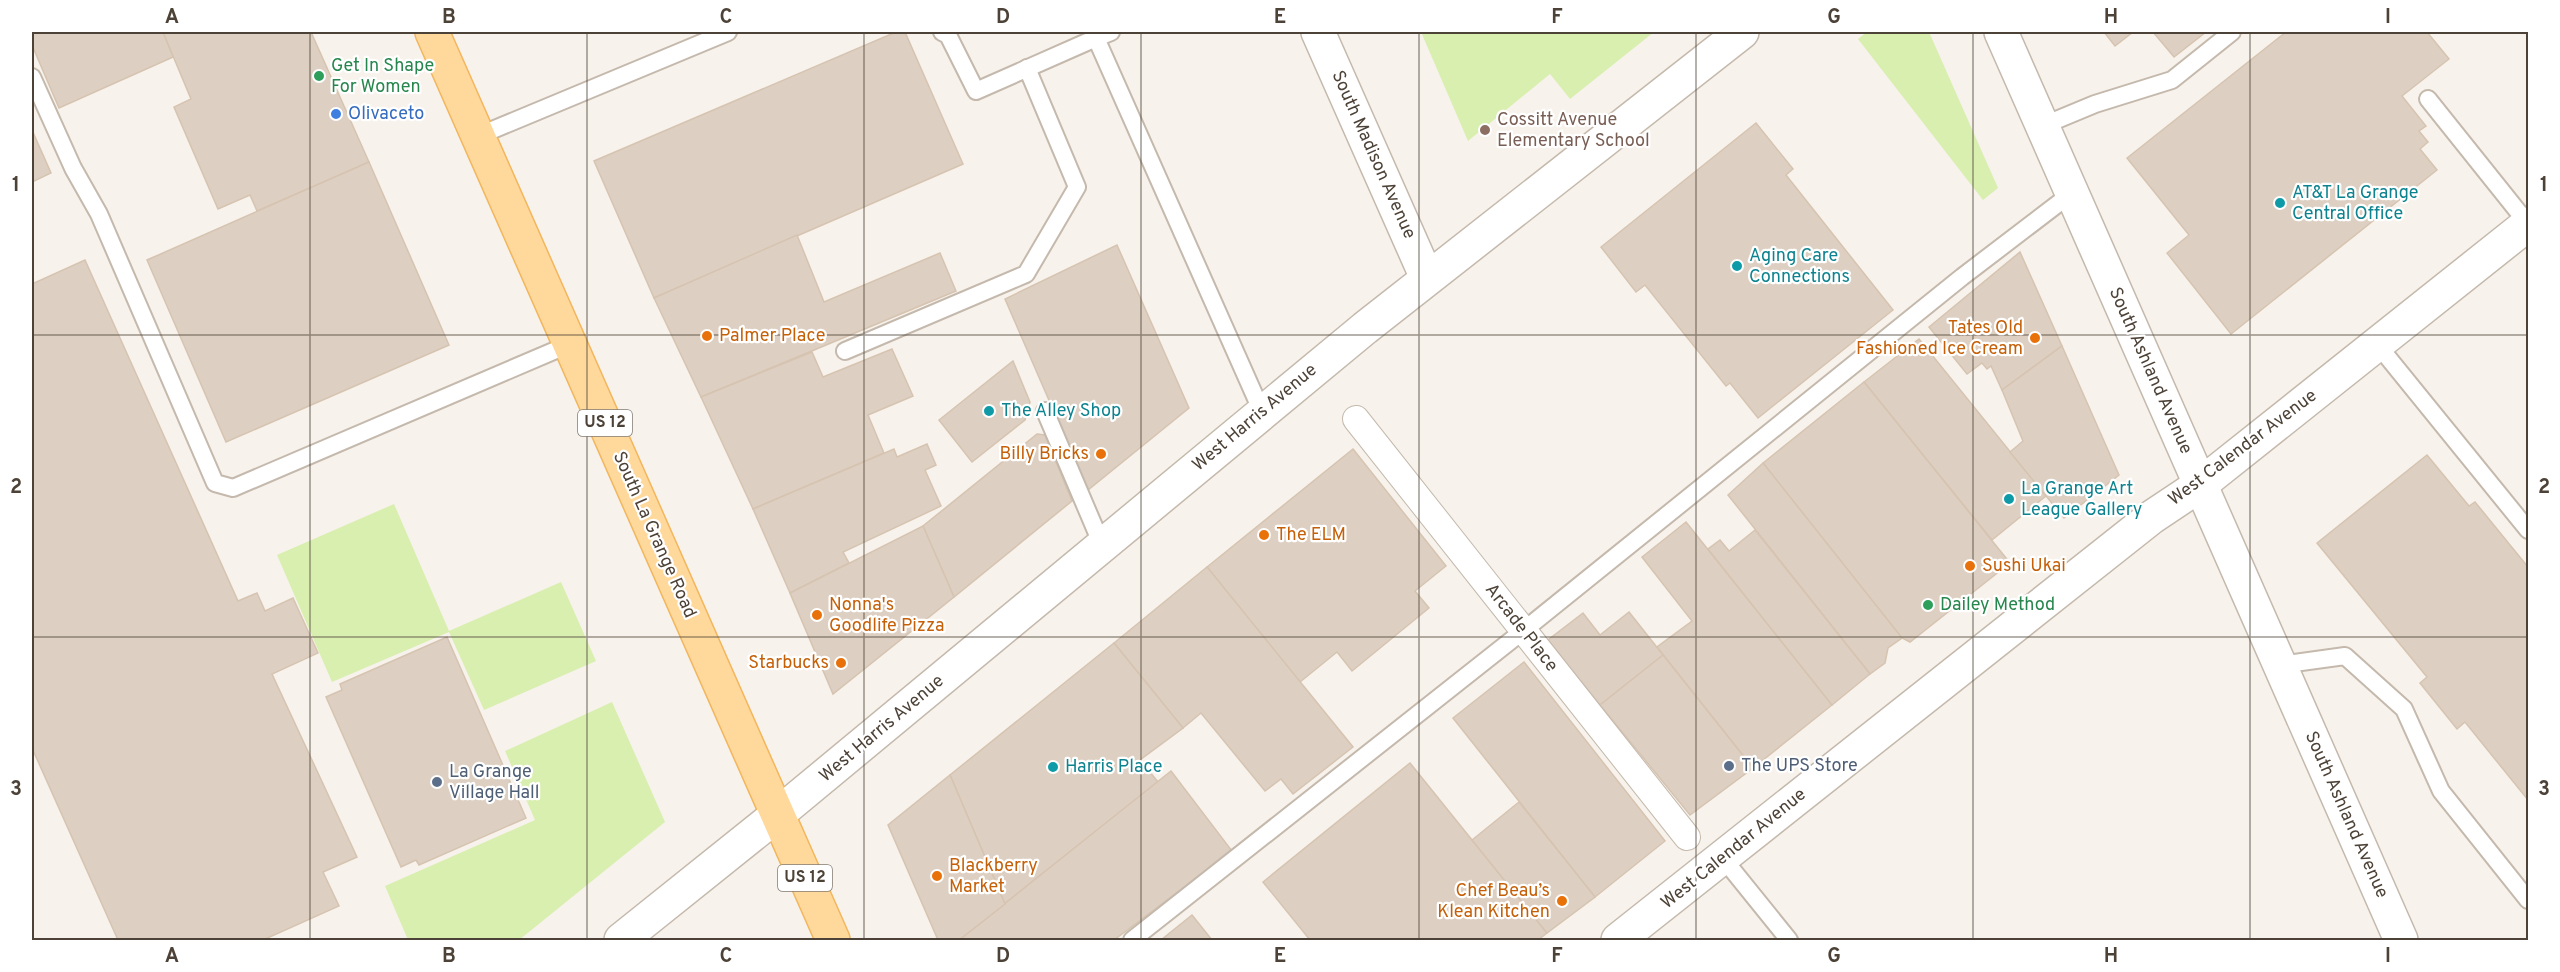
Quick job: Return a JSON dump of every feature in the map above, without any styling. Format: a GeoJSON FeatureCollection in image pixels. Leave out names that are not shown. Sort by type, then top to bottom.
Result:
{"type":"FeatureCollection","features":[{"type":"Feature","properties":{"kind":"main road","name":"South La Grange Road"},"geometry":{"type":"LineString","coordinates":[[432,32],[833,940]]}},
{"type":"Feature","properties":{"kind":"street","name":"South Madison Avenue"},"geometry":{"type":"LineString","coordinates":[[1318,32],[1427,278]]}},
{"type":"Feature","properties":{"kind":"street","name":"West Harris Avenue"},"geometry":{"type":"LineString","coordinates":[[621,940],[777,815],[1427,278],[1742,32]]}},
{"type":"Feature","properties":{"kind":"street","name":"South Ashland Avenue"},"geometry":{"type":"LineString","coordinates":[[2001,32],[2401,940]]}},
{"type":"Feature","properties":{"kind":"street","name":"West Calendar Avenue"},"geometry":{"type":"LineString","coordinates":[[1618,940],[2152,517],[2200,485],[2529,224]]}},
{"type":"Feature","properties":{"kind":"street","name":"Arcade Place"},"geometry":{"type":"LineString","coordinates":[[1356,419],[1687,837]]}},
{"type":"Feature","properties":{"kind":"lane"},"geometry":{"type":"LineString","coordinates":[[478,136],[728,32]]}},
{"type":"Feature","properties":{"kind":"lane"},"geometry":{"type":"LineString","coordinates":[[942,32],[948,35],[976,91],[1104,35],[1262,412]]}},
{"type":"Feature","properties":{"kind":"lane"},"geometry":{"type":"LineString","coordinates":[[2042,126],[2095,104],[2172,80],[2232,32]]}},
{"type":"Feature","properties":{"kind":"lane"},"geometry":{"type":"LineString","coordinates":[[845,351],[1026,273],[1077,187],[1027,68]]}},
{"type":"Feature","properties":{"kind":"lane"},"geometry":{"type":"LineString","coordinates":[[32,77],[73,168],[99,214],[215,483],[233,488],[570,344]]}},
{"type":"Feature","properties":{"kind":"lane"},"geometry":{"type":"LineString","coordinates":[[2427,99],[2529,224]]}},
{"type":"Feature","properties":{"kind":"lane"},"geometry":{"type":"LineString","coordinates":[[1132,940],[1523,631],[1971,270],[2072,193]]}},
{"type":"Feature","properties":{"kind":"lane"},"geometry":{"type":"LineString","coordinates":[[2377,344],[2529,530]]}},
{"type":"Feature","properties":{"kind":"lane"},"geometry":{"type":"LineString","coordinates":[[1045,411],[1102,545]]}},
{"type":"Feature","properties":{"kind":"lane"},"geometry":{"type":"LineString","coordinates":[[2280,665],[2345,656],[2404,709],[2441,791],[2529,900]]}},
{"type":"Feature","properties":{"kind":"lane"},"geometry":{"type":"LineString","coordinates":[[1722,857],[1789,940]]}},
{"type":"Feature","properties":{"kind":"green space"},"geometry":{"type":"Polygon","coordinates":[[[1421,32],[1654,32],[1570,99],[1550,74],[1468,141],[1421,32]]]}},
{"type":"Feature","properties":{"kind":"green space"},"geometry":{"type":"Polygon","coordinates":[[[1867,32],[1929,32],[1998,188],[1983,200],[1858,39],[1867,32]]]}},
{"type":"Feature","properties":{"kind":"green space"},"geometry":{"type":"Polygon","coordinates":[[[394,504],[449,631],[561,582],[596,661],[484,710],[449,632],[332,682],[277,555],[394,504]]]}},
{"type":"Feature","properties":{"kind":"green space"},"geometry":{"type":"Polygon","coordinates":[[[612,702],[665,822],[519,940],[408,940],[385,886],[535,820],[505,751],[612,702]]]}},
{"type":"Feature","properties":{"kind":"building"},"geometry":{"type":"Polygon","coordinates":[[[32,32],[163,32],[173,57],[59,108],[32,45],[32,32]]]}},
{"type":"Feature","properties":{"kind":"building"},"geometry":{"type":"Polygon","coordinates":[[[163,32],[311,32],[369,162],[257,211],[250,195],[218,209],[174,107],[191,99],[163,32]]]}},
{"type":"Feature","properties":{"kind":"building"},"geometry":{"type":"Polygon","coordinates":[[[896,32],[905,32],[963,164],[654,298],[594,161],[896,32]]]}},
{"type":"Feature","properties":{"kind":"building"},"geometry":{"type":"Polygon","coordinates":[[[2104,32],[2133,32],[2115,46],[2104,32]]]}},
{"type":"Feature","properties":{"kind":"building"},"geometry":{"type":"Polygon","coordinates":[[[2153,32],[2206,32],[2174,57],[2153,32]]]}},
{"type":"Feature","properties":{"kind":"building","name":"AT&T La Grange Central Office"},"geometry":{"type":"Polygon","coordinates":[[[2286,32],[2427,32],[2449,59],[2402,96],[2426,126],[2419,131],[2428,142],[2420,149],[2437,170],[2231,334],[2167,253],[2189,235],[2127,158],[2286,32]]]}},
{"type":"Feature","properties":{"kind":"building","name":"Aging Care Connections"},"geometry":{"type":"Polygon","coordinates":[[[1756,123],[1793,169],[1786,175],[1893,310],[1758,418],[1730,383],[1726,386],[1645,285],[1636,292],[1601,247],[1756,123]]]}},
{"type":"Feature","properties":{"kind":"building"},"geometry":{"type":"Polygon","coordinates":[[[32,130],[51,173],[32,182],[32,130]]]}},
{"type":"Feature","properties":{"kind":"building"},"geometry":{"type":"Polygon","coordinates":[[[369,162],[449,345],[226,442],[147,260],[369,162]]]}},
{"type":"Feature","properties":{"kind":"building"},"geometry":{"type":"Polygon","coordinates":[[[797,235],[824,302],[940,253],[956,291],[701,397],[654,298],[797,235]]]}},
{"type":"Feature","properties":{"kind":"building"},"geometry":{"type":"Polygon","coordinates":[[[1117,245],[1189,408],[1088,490],[1005,299],[1117,245]]]}},
{"type":"Feature","properties":{"kind":"building"},"geometry":{"type":"Polygon","coordinates":[[[2020,252],[2062,346],[2002,390],[1991,366],[1987,369],[1982,363],[1967,374],[1929,327],[2020,252]]]}},
{"type":"Feature","properties":{"kind":"building"},"geometry":{"type":"Polygon","coordinates":[[[85,260],[238,601],[257,593],[265,611],[293,598],[318,653],[272,674],[357,857],[323,872],[339,906],[263,940],[118,940],[32,748],[32,284],[85,260]]]}},
{"type":"Feature","properties":{"kind":"building"},"geometry":{"type":"Polygon","coordinates":[[[1919,339],[2046,496],[1992,540],[1864,382],[1919,339]]]}},
{"type":"Feature","properties":{"kind":"building"},"geometry":{"type":"Polygon","coordinates":[[[2062,346],[2119,475],[2064,518],[2010,452],[2023,441],[2002,390],[2062,346]]]}},
{"type":"Feature","properties":{"kind":"building"},"geometry":{"type":"Polygon","coordinates":[[[892,349],[913,396],[868,415],[884,453],[753,509],[701,397],[812,352],[823,377],[892,349]]]}},
{"type":"Feature","properties":{"kind":"building","name":"The Alley Shop"},"geometry":{"type":"Polygon","coordinates":[[[1013,361],[1030,402],[1025,420],[972,462],[939,420],[1013,361]]]}},
{"type":"Feature","properties":{"kind":"building"},"geometry":{"type":"Polygon","coordinates":[[[1864,382],[2010,563],[1910,642],[1902,638],[1763,463],[1864,382]]]}},
{"type":"Feature","properties":{"kind":"building"},"geometry":{"type":"Polygon","coordinates":[[[1037,434],[1045,435],[1072,501],[954,597],[923,526],[1037,434]]]}},
{"type":"Feature","properties":{"kind":"building"},"geometry":{"type":"Polygon","coordinates":[[[927,444],[936,465],[925,470],[941,506],[843,552],[849,563],[790,593],[753,509],[894,449],[897,457],[927,444]]]}},
{"type":"Feature","properties":{"kind":"building"},"geometry":{"type":"Polygon","coordinates":[[[1353,449],[1446,566],[1415,591],[1429,608],[1352,671],[1337,652],[1300,682],[1207,567],[1353,449]]]}},
{"type":"Feature","properties":{"kind":"building"},"geometry":{"type":"Polygon","coordinates":[[[2427,455],[2469,506],[2475,502],[2528,567],[2528,800],[2465,722],[2457,729],[2420,683],[2427,677],[2317,543],[2427,455]]]}},
{"type":"Feature","properties":{"kind":"building"},"geometry":{"type":"Polygon","coordinates":[[[1763,463],[1902,638],[1888,648],[1885,663],[1870,674],[1728,495],[1763,463]]]}},
{"type":"Feature","properties":{"kind":"building"},"geometry":{"type":"Polygon","coordinates":[[[1686,522],[1832,705],[1753,768],[1657,647],[1692,621],[1642,557],[1686,522]]]}},
{"type":"Feature","properties":{"kind":"building"},"geometry":{"type":"Polygon","coordinates":[[[923,526],[954,597],[833,694],[790,593],[923,526]]]}},
{"type":"Feature","properties":{"kind":"building"},"geometry":{"type":"Polygon","coordinates":[[[1755,530],[1870,674],[1832,705],[1708,549],[1720,540],[1729,551],[1755,530]]]}},
{"type":"Feature","properties":{"kind":"building"},"geometry":{"type":"Polygon","coordinates":[[[1207,567],[1353,747],[1293,794],[1281,779],[1265,791],[1201,713],[1183,728],[1114,643],[1207,567]]]}},
{"type":"Feature","properties":{"kind":"building"},"geometry":{"type":"Polygon","coordinates":[[[1629,612],[1663,655],[1600,705],[1548,640],[1583,613],[1600,635],[1629,612]]]}},
{"type":"Feature","properties":{"kind":"building","name":"La Grange Village Hall"},"geometry":{"type":"Polygon","coordinates":[[[447,637],[526,818],[419,865],[416,860],[401,867],[326,697],[342,690],[340,684],[447,637]]]}},
{"type":"Feature","properties":{"kind":"building","name":"Harris Place"},"geometry":{"type":"Polygon","coordinates":[[[1114,643],[1183,728],[1140,760],[1158,782],[1005,904],[950,775],[1114,643]]]}},
{"type":"Feature","properties":{"kind":"building"},"geometry":{"type":"Polygon","coordinates":[[[1663,655],[1753,768],[1690,815],[1600,705],[1663,655]]]}},
{"type":"Feature","properties":{"kind":"building"},"geometry":{"type":"Polygon","coordinates":[[[1524,662],[1665,841],[1595,897],[1453,718],[1524,662]]]}},
{"type":"Feature","properties":{"kind":"building"},"geometry":{"type":"Polygon","coordinates":[[[1410,763],[1547,933],[1538,940],[1310,940],[1263,882],[1410,763]]]}},
{"type":"Feature","properties":{"kind":"building"},"geometry":{"type":"Polygon","coordinates":[[[1171,771],[1232,851],[1114,940],[959,940],[1171,771]]]}},
{"type":"Feature","properties":{"kind":"building"},"geometry":{"type":"Polygon","coordinates":[[[950,775],[1005,904],[959,940],[938,940],[888,825],[950,775]]]}},
{"type":"Feature","properties":{"kind":"building"},"geometry":{"type":"Polygon","coordinates":[[[1519,802],[1595,897],[1547,933],[1472,840],[1519,802]]]}},
{"type":"Feature","properties":{"kind":"building"},"geometry":{"type":"Polygon","coordinates":[[[1192,915],[1212,940],[1161,940],[1192,915]]]}},
{"type":"Feature","properties":{"kind":"place","name":"Get In Shape For Women"},"geometry":{"type":"Point","coordinates":[319,76]}},
{"type":"Feature","properties":{"kind":"place","name":"Olivaceto"},"geometry":{"type":"Point","coordinates":[336,114]}},
{"type":"Feature","properties":{"kind":"place","name":"Cossitt Avenue Elementary School"},"geometry":{"type":"Point","coordinates":[1485,130]}},
{"type":"Feature","properties":{"kind":"place","name":"AT&T La Grange Central Office"},"geometry":{"type":"Point","coordinates":[2280,203]}},
{"type":"Feature","properties":{"kind":"place","name":"Aging Care Connections"},"geometry":{"type":"Point","coordinates":[1737,266]}},
{"type":"Feature","properties":{"kind":"place","name":"Palmer Place"},"geometry":{"type":"Point","coordinates":[707,336]}},
{"type":"Feature","properties":{"kind":"place","name":"Tates Old Fashioned Ice Cream"},"geometry":{"type":"Point","coordinates":[2035,338]}},
{"type":"Feature","properties":{"kind":"place","name":"The Alley Shop"},"geometry":{"type":"Point","coordinates":[989,411]}},
{"type":"Feature","properties":{"kind":"place","name":"Billy Bricks"},"geometry":{"type":"Point","coordinates":[1101,454]}},
{"type":"Feature","properties":{"kind":"place","name":"La Grange Art League Gallery"},"geometry":{"type":"Point","coordinates":[2009,499]}},
{"type":"Feature","properties":{"kind":"place","name":"The ELM"},"geometry":{"type":"Point","coordinates":[1264,535]}},
{"type":"Feature","properties":{"kind":"place","name":"Sushi Ukai"},"geometry":{"type":"Point","coordinates":[1970,566]}},
{"type":"Feature","properties":{"kind":"place","name":"Dailey Method"},"geometry":{"type":"Point","coordinates":[1928,605]}},
{"type":"Feature","properties":{"kind":"place","name":"Nonna's Goodlife Pizza"},"geometry":{"type":"Point","coordinates":[817,615]}},
{"type":"Feature","properties":{"kind":"place","name":"Starbucks"},"geometry":{"type":"Point","coordinates":[841,663]}},
{"type":"Feature","properties":{"kind":"place","name":"The UPS Store"},"geometry":{"type":"Point","coordinates":[1729,766]}},
{"type":"Feature","properties":{"kind":"place","name":"Harris Place"},"geometry":{"type":"Point","coordinates":[1053,767]}},
{"type":"Feature","properties":{"kind":"place","name":"La Grange Village Hall"},"geometry":{"type":"Point","coordinates":[437,782]}},
{"type":"Feature","properties":{"kind":"place","name":"Blackberry Market"},"geometry":{"type":"Point","coordinates":[937,876]}},
{"type":"Feature","properties":{"kind":"place","name":"Chef Beau’s Klean Kitchen"},"geometry":{"type":"Point","coordinates":[1562,901]}}]}
